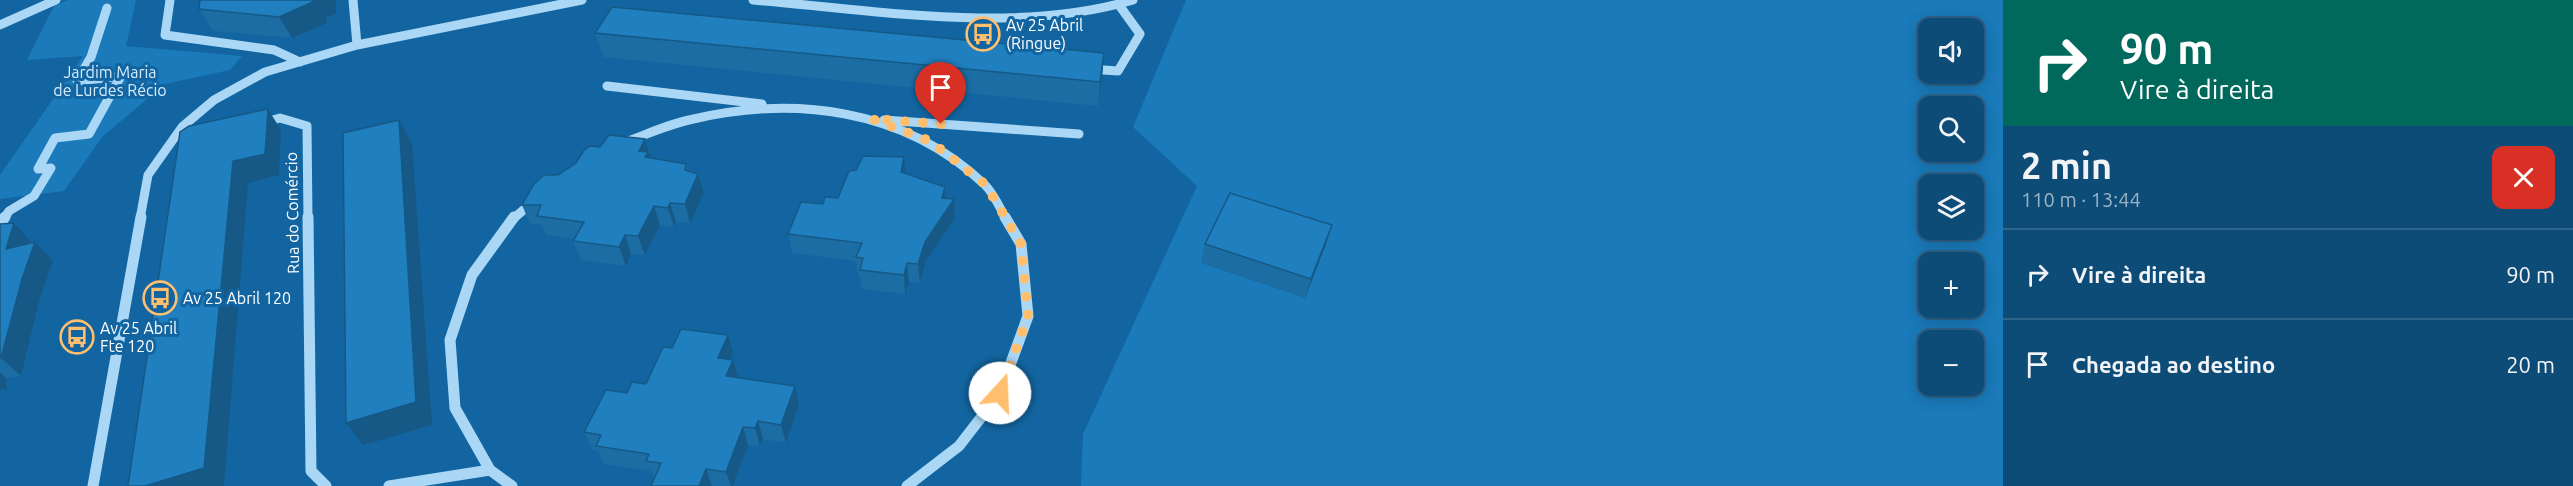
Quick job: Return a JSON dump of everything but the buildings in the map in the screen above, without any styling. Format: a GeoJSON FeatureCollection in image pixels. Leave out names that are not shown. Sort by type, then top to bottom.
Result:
{"type":"FeatureCollection","features":[{"type":"Feature","properties":{"kind":"street"},"geometry":{"type":"LineString","coordinates":[[0,25],[56,0]]}},
{"type":"Feature","properties":{"kind":"street"},"geometry":{"type":"LineString","coordinates":[[170,0],[165,35],[274,50],[300,62]]}},
{"type":"Feature","properties":{"kind":"street"},"geometry":{"type":"LineString","coordinates":[[353,0],[357,45]]}},
{"type":"Feature","properties":{"kind":"street"},"geometry":{"type":"LineString","coordinates":[[93,486],[148,175],[182,127],[214,100],[266,72],[357,45],[582,0]]}},
{"type":"Feature","properties":{"kind":"street"},"geometry":{"type":"LineString","coordinates":[[753,0],[988,18],[1056,18],[1133,0]]}},
{"type":"Feature","properties":{"kind":"street"},"geometry":{"type":"LineString","coordinates":[[1082,68],[1118,71],[1140,34],[1119,5]]}},
{"type":"Feature","properties":{"kind":"street"},"geometry":{"type":"LineString","coordinates":[[0,224],[9,211],[34,196],[51,168],[38,169],[55,138],[89,134],[121,76],[77,81],[91,57],[107,8]]}},
{"type":"Feature","properties":{"kind":"street"},"geometry":{"type":"LineString","coordinates":[[607,86],[808,108],[872,119],[1079,134]]}},
{"type":"Feature","properties":{"kind":"street"},"geometry":{"type":"LineString","coordinates":[[613,147],[634,137],[687,120],[740,110],[808,108]]}},
{"type":"Feature","properties":{"kind":"street","name":"Rua do Comércio"},"geometry":{"type":"LineString","coordinates":[[249,125],[279,118],[307,126],[311,471],[326,486]]}},
{"type":"Feature","properties":{"kind":"street"},"geometry":{"type":"LineString","coordinates":[[872,119],[930,141],[986,185],[1021,244],[1028,316],[1000,393],[959,446],[907,486]]}},
{"type":"Feature","properties":{"kind":"street"},"geometry":{"type":"LineString","coordinates":[[159,157],[175,154]]}},
{"type":"Feature","properties":{"kind":"street"},"geometry":{"type":"LineString","coordinates":[[512,486],[490,470],[455,408],[450,340],[472,275],[514,217],[547,190]]}},
{"type":"Feature","properties":{"kind":"street"},"geometry":{"type":"LineString","coordinates":[[388,486],[490,470]]}},
{"type":"Feature","properties":{"kind":"green space","name":"Jardim Maria de Lurdes Récio"},"geometry":{"type":"Polygon","coordinates":[[[68,0],[136,0],[126,46],[242,56],[230,70],[165,84],[103,136],[64,191],[0,199],[0,175],[83,56],[27,60],[54,6],[68,0]]]}},
{"type":"Feature","properties":{"kind":"green space"},"geometry":{"type":"Polygon","coordinates":[[[1186,0],[2003,0],[2003,486],[1081,486],[1083,434],[1197,186],[1133,127],[1186,0]]]}},
{"type":"Feature","properties":{"kind":"place","name":"Av 25 Abril (Ringue)"},"geometry":{"type":"Point","coordinates":[983,34]}},
{"type":"Feature","properties":{"kind":"place","name":"Av 25 Abril 120"},"geometry":{"type":"Point","coordinates":[160,298]}},
{"type":"Feature","properties":{"kind":"place","name":"Av 25 Abril Fte 120"},"geometry":{"type":"Point","coordinates":[77,337]}},
{"type":"Feature","properties":{"kind":"route"},"geometry":{"type":"LineString","coordinates":[[941,124],[872,119],[930,141],[986,185],[1021,244],[1028,316],[1000,393]]}}]}
